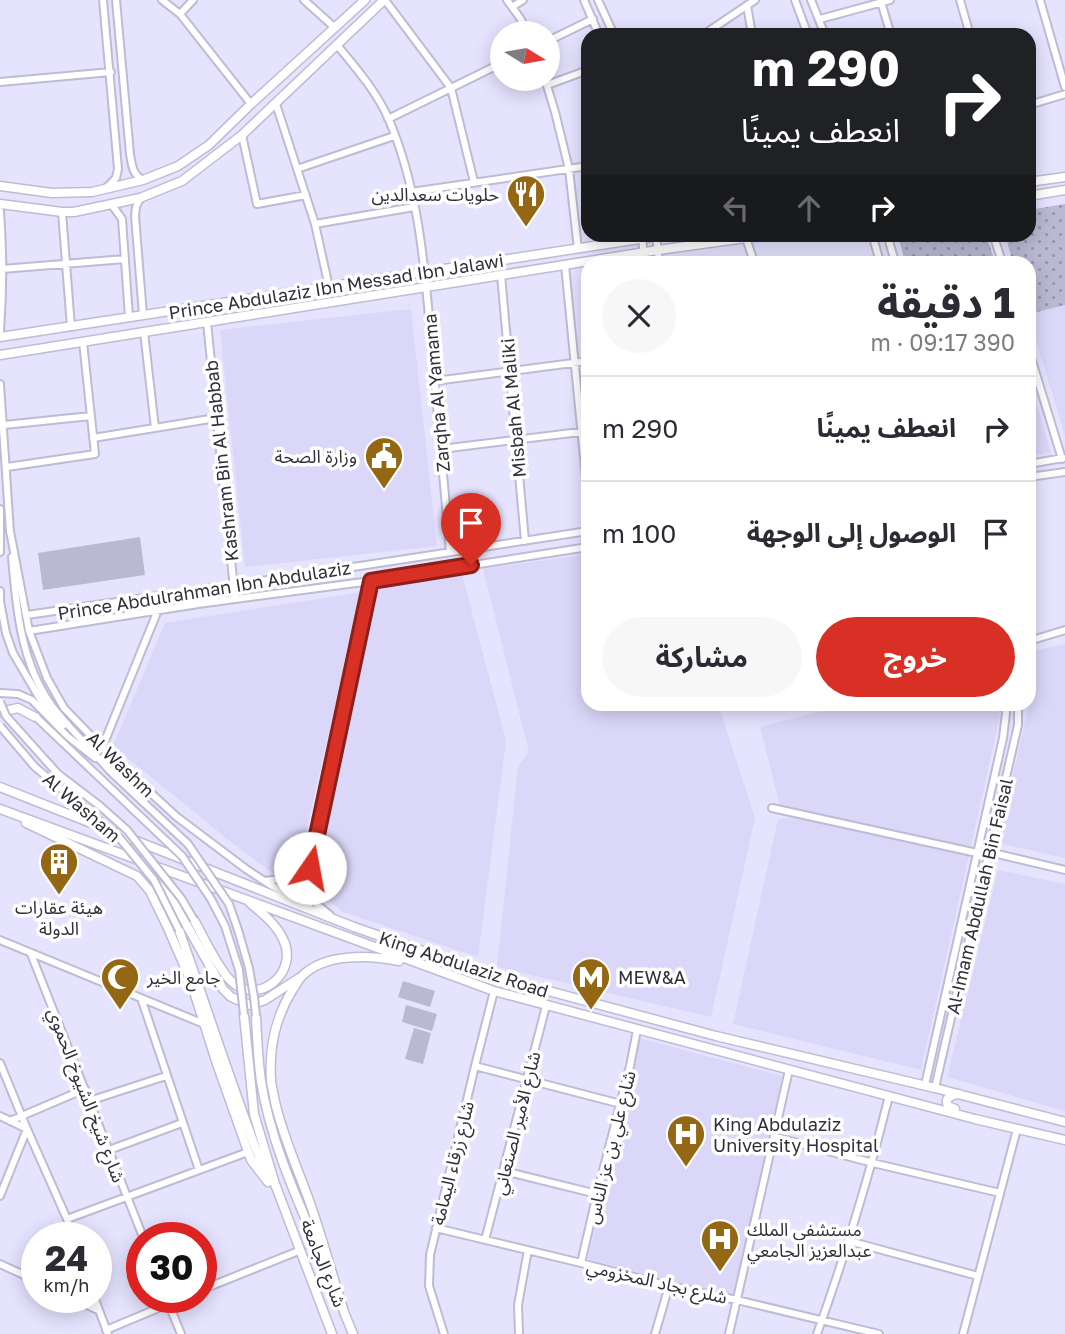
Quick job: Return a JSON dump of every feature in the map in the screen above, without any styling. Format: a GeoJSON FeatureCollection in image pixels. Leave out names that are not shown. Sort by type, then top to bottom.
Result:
{"type":"FeatureCollection","features":[{"type":"Feature","properties":{"kind":"main road"},"geometry":{"type":"LineString","coordinates":[[0,186],[52,193],[103,190],[144,180],[178,166],[209,145],[365,0]]}},
{"type":"Feature","properties":{"kind":"main road"},"geometry":{"type":"LineString","coordinates":[[0,204],[62,212],[140,198],[182,181],[242,135],[384,0]]}},
{"type":"Feature","properties":{"kind":"main road"},"geometry":{"type":"LineString","coordinates":[[1036,181],[1065,177]]}},
{"type":"Feature","properties":{"kind":"main road"},"geometry":{"type":"LineString","coordinates":[[1036,195],[1065,190]]}},
{"type":"Feature","properties":{"kind":"main road","name":"Prince Abdulaziz Ibn Messad Ibn Jalawi"},"geometry":{"type":"LineString","coordinates":[[0,337],[615,242]]}},
{"type":"Feature","properties":{"kind":"main road","name":"Prince Abdulaziz Ibn Messad Ibn Jalawi"},"geometry":{"type":"LineString","coordinates":[[647,256],[658,250],[717,242]]}},
{"type":"Feature","properties":{"kind":"main road","name":"Prince Abdulaziz Ibn Messad Ibn Jalawi"},"geometry":{"type":"LineString","coordinates":[[0,355],[581,264]]}},
{"type":"Feature","properties":{"kind":"main road"},"geometry":{"type":"LineString","coordinates":[[0,712],[18,708],[37,718]]}},
{"type":"Feature","properties":{"kind":"main road","name":"King Abdulaziz Road"},"geometry":{"type":"LineString","coordinates":[[3,787],[336,920],[515,983],[716,1036],[936,1088],[1065,1122]]}},
{"type":"Feature","properties":{"kind":"main road"},"geometry":{"type":"LineString","coordinates":[[4,811],[37,830],[119,866],[137,876],[150,891],[190,979],[251,1160],[286,1208]]}},
{"type":"Feature","properties":{"kind":"main road","name":"King Abdulaziz Road"},"geometry":{"type":"LineString","coordinates":[[4,811],[494,991],[1062,1139]]}},
{"type":"Feature","properties":{"kind":"main road"},"geometry":{"type":"LineString","coordinates":[[154,880],[174,903],[223,989],[231,997],[250,1005],[265,1000],[311,970],[343,958],[381,958],[418,965]]}},
{"type":"Feature","properties":{"kind":"main road"},"geometry":{"type":"LineString","coordinates":[[194,920],[231,981],[247,990],[268,986],[278,980],[283,972],[287,951],[283,938],[269,920],[245,899]]}},
{"type":"Feature","properties":{"kind":"main road"},"geometry":{"type":"LineString","coordinates":[[179,930],[268,1182]]}},
{"type":"Feature","properties":{"kind":"main road"},"geometry":{"type":"LineString","coordinates":[[301,977],[275,1026],[271,1082],[289,1150],[309,1201],[345,1315]]}},
{"type":"Feature","properties":{"kind":"main road"},"geometry":{"type":"LineString","coordinates":[[244,1015],[254,1114],[275,1184],[286,1208]]}},
{"type":"Feature","properties":{"kind":"main road","name":"شارع الجامعة"},"geometry":{"type":"LineString","coordinates":[[256,1016],[264,1093],[279,1149],[353,1334]]}},
{"type":"Feature","properties":{"kind":"main road"},"geometry":{"type":"LineString","coordinates":[[958,1094],[947,1098],[948,1106],[1062,1139]]}},
{"type":"Feature","properties":{"kind":"main road","name":"شارع الجامعة"},"geometry":{"type":"LineString","coordinates":[[286,1208],[332,1334]]}},
{"type":"Feature","properties":{"kind":"street"},"geometry":{"type":"LineString","coordinates":[[103,0],[118,158],[118,174],[103,190]]}},
{"type":"Feature","properties":{"kind":"street"},"geometry":{"type":"LineString","coordinates":[[116,0],[130,154],[133,171],[144,180]]}},
{"type":"Feature","properties":{"kind":"street"},"geometry":{"type":"LineString","coordinates":[[162,0],[180,14],[251,104]]}},
{"type":"Feature","properties":{"kind":"street"},"geometry":{"type":"LineString","coordinates":[[180,14],[193,0]]}},
{"type":"Feature","properties":{"kind":"street"},"geometry":{"type":"LineString","coordinates":[[304,0],[334,27]]}},
{"type":"Feature","properties":{"kind":"street"},"geometry":{"type":"LineString","coordinates":[[384,0],[451,88],[474,182]]}},
{"type":"Feature","properties":{"kind":"street"},"geometry":{"type":"LineString","coordinates":[[507,0],[522,21]]}},
{"type":"Feature","properties":{"kind":"street"},"geometry":{"type":"LineString","coordinates":[[512,7],[523,0]]}},
{"type":"Feature","properties":{"kind":"street"},"geometry":{"type":"LineString","coordinates":[[584,0],[596,28]]}},
{"type":"Feature","properties":{"kind":"street"},"geometry":{"type":"LineString","coordinates":[[598,0],[611,28]]}},
{"type":"Feature","properties":{"kind":"street"},"geometry":{"type":"LineString","coordinates":[[713,28],[755,0]]}},
{"type":"Feature","properties":{"kind":"street"},"geometry":{"type":"LineString","coordinates":[[795,0],[805,28]]}},
{"type":"Feature","properties":{"kind":"street"},"geometry":{"type":"LineString","coordinates":[[811,0],[823,28]]}},
{"type":"Feature","properties":{"kind":"street"},"geometry":{"type":"LineString","coordinates":[[820,19],[890,0]]}},
{"type":"Feature","properties":{"kind":"street"},"geometry":{"type":"LineString","coordinates":[[960,0],[968,28]]}},
{"type":"Feature","properties":{"kind":"street"},"geometry":{"type":"LineString","coordinates":[[1040,0],[1065,87]]}},
{"type":"Feature","properties":{"kind":"street"},"geometry":{"type":"LineString","coordinates":[[881,2],[889,28]]}},
{"type":"Feature","properties":{"kind":"street"},"geometry":{"type":"LineString","coordinates":[[747,5],[751,28]]}},
{"type":"Feature","properties":{"kind":"street"},"geometry":{"type":"LineString","coordinates":[[560,35],[593,19]]}},
{"type":"Feature","properties":{"kind":"street","name":"Zarqha Al Yamama"},"geometry":{"type":"LineString","coordinates":[[337,45],[372,90],[388,119],[411,192],[425,273],[450,552]]}},
{"type":"Feature","properties":{"kind":"street"},"geometry":{"type":"LineString","coordinates":[[388,119],[490,69]]}},
{"type":"Feature","properties":{"kind":"street"},"geometry":{"type":"LineString","coordinates":[[0,82],[110,72]]}},
{"type":"Feature","properties":{"kind":"street"},"geometry":{"type":"LineString","coordinates":[[560,78],[581,72]]}},
{"type":"Feature","properties":{"kind":"street"},"geometry":{"type":"LineString","coordinates":[[549,91],[569,169],[578,249]]}},
{"type":"Feature","properties":{"kind":"street"},"geometry":{"type":"LineString","coordinates":[[1036,103],[1065,94]]}},
{"type":"Feature","properties":{"kind":"street"},"geometry":{"type":"LineString","coordinates":[[276,104],[315,224],[329,287]]}},
{"type":"Feature","properties":{"kind":"street"},"geometry":{"type":"LineString","coordinates":[[242,135],[257,204],[306,195]]}},
{"type":"Feature","properties":{"kind":"street"},"geometry":{"type":"LineString","coordinates":[[297,169],[394,136]]}},
{"type":"Feature","properties":{"kind":"street"},"geometry":{"type":"LineString","coordinates":[[118,158],[125,162],[130,154]]}},
{"type":"Feature","properties":{"kind":"street"},"geometry":{"type":"LineString","coordinates":[[411,192],[581,167]]}},
{"type":"Feature","properties":{"kind":"street"},"geometry":{"type":"LineString","coordinates":[[140,198],[136,207],[136,225],[143,316]]}},
{"type":"Feature","properties":{"kind":"street"},"geometry":{"type":"LineString","coordinates":[[112,205],[122,219],[129,317]]}},
{"type":"Feature","properties":{"kind":"street"},"geometry":{"type":"LineString","coordinates":[[315,224],[414,207]]}},
{"type":"Feature","properties":{"kind":"street"},"geometry":{"type":"LineString","coordinates":[[62,212],[71,327]]}},
{"type":"Feature","properties":{"kind":"street"},"geometry":{"type":"LineString","coordinates":[[0,213],[0,331]]}},
{"type":"Feature","properties":{"kind":"street"},"geometry":{"type":"LineString","coordinates":[[122,228],[129,219],[136,225]]}},
{"type":"Feature","properties":{"kind":"street"},"geometry":{"type":"LineString","coordinates":[[657,242],[658,256]]}},
{"type":"Feature","properties":{"kind":"street"},"geometry":{"type":"LineString","coordinates":[[2,269],[125,259]]}},
{"type":"Feature","properties":{"kind":"street"},"geometry":{"type":"LineString","coordinates":[[565,265],[581,404]]}},
{"type":"Feature","properties":{"kind":"street","name":"Misbah Al Maliki"},"geometry":{"type":"LineString","coordinates":[[502,275],[525,541]]}},
{"type":"Feature","properties":{"kind":"street","name":"Kashram Bin Al Habbab"},"geometry":{"type":"LineString","coordinates":[[207,322],[235,599]]}},
{"type":"Feature","properties":{"kind":"street"},"geometry":{"type":"LineString","coordinates":[[144,332],[155,428]]}},
{"type":"Feature","properties":{"kind":"street"},"geometry":{"type":"LineString","coordinates":[[6,467],[95,454],[83,342]]}},
{"type":"Feature","properties":{"kind":"street"},"geometry":{"type":"LineString","coordinates":[[435,381],[581,362]]}},
{"type":"Feature","properties":{"kind":"street"},"geometry":{"type":"LineString","coordinates":[[1036,372],[1064,458],[1036,463]]}},
{"type":"Feature","properties":{"kind":"street"},"geometry":{"type":"LineString","coordinates":[[0,384],[10,531]]}},
{"type":"Feature","properties":{"kind":"street"},"geometry":{"type":"LineString","coordinates":[[4,425],[91,416]]}},
{"type":"Feature","properties":{"kind":"street"},"geometry":{"type":"LineString","coordinates":[[93,438],[216,418]]}},
{"type":"Feature","properties":{"kind":"street"},"geometry":{"type":"LineString","coordinates":[[440,449],[581,432]]}},
{"type":"Feature","properties":{"kind":"street"},"geometry":{"type":"LineString","coordinates":[[1036,476],[1065,471]]}},
{"type":"Feature","properties":{"kind":"street"},"geometry":{"type":"LineString","coordinates":[[0,509],[0,552]]}},
{"type":"Feature","properties":{"kind":"street","name":"Al Washm"},"geometry":{"type":"LineString","coordinates":[[10,531],[15,600],[33,671],[52,705],[110,771]]}},
{"type":"Feature","properties":{"kind":"street","name":"Al Washm"},"geometry":{"type":"LineString","coordinates":[[10,531],[29,631],[47,678],[64,708],[125,771],[177,817],[265,881],[336,920]]}},
{"type":"Feature","properties":{"kind":"street","name":"Prince Abdulrahman Ibn Abdulaziz"},"geometry":{"type":"LineString","coordinates":[[27,615],[581,532]]}},
{"type":"Feature","properties":{"kind":"street","name":"Prince Abdulrahman Ibn Abdulaziz"},"geometry":{"type":"LineString","coordinates":[[29,631],[581,548]]}},
{"type":"Feature","properties":{"kind":"street"},"geometry":{"type":"LineString","coordinates":[[336,920],[315,903],[310,868],[371,581]]}},
{"type":"Feature","properties":{"kind":"street"},"geometry":{"type":"LineString","coordinates":[[0,590],[6,633],[13,653],[43,704],[188,844],[229,904],[249,968],[256,1016]]}},
{"type":"Feature","properties":{"kind":"street"},"geometry":{"type":"LineString","coordinates":[[135,599],[137,614]]}},
{"type":"Feature","properties":{"kind":"street"},"geometry":{"type":"LineString","coordinates":[[102,748],[158,610]]}},
{"type":"Feature","properties":{"kind":"street"},"geometry":{"type":"LineString","coordinates":[[1036,639],[1065,631]]}},
{"type":"Feature","properties":{"kind":"street"},"geometry":{"type":"LineString","coordinates":[[0,693],[18,694],[32,700],[67,736],[110,771]]}},
{"type":"Feature","properties":{"kind":"street"},"geometry":{"type":"LineString","coordinates":[[0,702],[6,716],[58,774],[127,831],[181,898],[194,920]]}},
{"type":"Feature","properties":{"kind":"street","name":"Al-Imam Abdullah Bin Faisal"},"geometry":{"type":"LineString","coordinates":[[925,1086],[1003,738],[1006,711]]}},
{"type":"Feature","properties":{"kind":"street","name":"Al-Imam Abdullah Bin Faisal"},"geometry":{"type":"LineString","coordinates":[[936,1088],[1018,724],[1018,711]]}},
{"type":"Feature","properties":{"kind":"street"},"geometry":{"type":"LineString","coordinates":[[37,718],[182,856],[211,899],[225,926],[239,970],[244,1015]]}},
{"type":"Feature","properties":{"kind":"street","name":"Al Washam"},"geometry":{"type":"LineString","coordinates":[[0,726],[35,767],[118,836],[154,880],[179,930]]}},
{"type":"Feature","properties":{"kind":"street"},"geometry":{"type":"LineString","coordinates":[[772,808],[977,853]]}},
{"type":"Feature","properties":{"kind":"street"},"geometry":{"type":"LineString","coordinates":[[989,852],[1065,870]]}},
{"type":"Feature","properties":{"kind":"street"},"geometry":{"type":"LineString","coordinates":[[265,881],[294,877],[310,868]]}},
{"type":"Feature","properties":{"kind":"street"},"geometry":{"type":"LineString","coordinates":[[0,940],[204,1024]]}},
{"type":"Feature","properties":{"kind":"street","name":"شارع شيخ الشيوخ الحموي"},"geometry":{"type":"LineString","coordinates":[[31,954],[137,1222]]}},
{"type":"Feature","properties":{"kind":"street","name":"شارع زرقاء اليمامة"},"geometry":{"type":"LineString","coordinates":[[444,1334],[429,1286],[430,1255],[494,991]]}},
{"type":"Feature","properties":{"kind":"street"},"geometry":{"type":"LineString","coordinates":[[141,998],[198,1170]]}},
{"type":"Feature","properties":{"kind":"street","name":"شارع الأمير الصنعاني"},"geometry":{"type":"LineString","coordinates":[[485,1240],[546,1006]]}},
{"type":"Feature","properties":{"kind":"street","name":"شارع علي بن عز الناس"},"geometry":{"type":"LineString","coordinates":[[581,1263],[637,1030]]}},
{"type":"Feature","properties":{"kind":"street"},"geometry":{"type":"LineString","coordinates":[[0,1063],[68,1222]]}},
{"type":"Feature","properties":{"kind":"street"},"geometry":{"type":"LineString","coordinates":[[475,1066],[621,1104]]}},
{"type":"Feature","properties":{"kind":"street"},"geometry":{"type":"LineString","coordinates":[[729,1334],[789,1070]]}},
{"type":"Feature","properties":{"kind":"street"},"geometry":{"type":"LineString","coordinates":[[89,1101],[166,1076]]}},
{"type":"Feature","properties":{"kind":"street"},"geometry":{"type":"LineString","coordinates":[[10,1121],[85,1089]]}},
{"type":"Feature","properties":{"kind":"street"},"geometry":{"type":"LineString","coordinates":[[817,1334],[873,1163],[889,1096]]}},
{"type":"Feature","properties":{"kind":"street"},"geometry":{"type":"LineString","coordinates":[[0,1116],[27,1129]]}},
{"type":"Feature","properties":{"kind":"street"},"geometry":{"type":"LineString","coordinates":[[109,1150],[182,1123]]}},
{"type":"Feature","properties":{"kind":"street"},"geometry":{"type":"LineString","coordinates":[[0,1196],[27,1129]]}},
{"type":"Feature","properties":{"kind":"street"},"geometry":{"type":"LineString","coordinates":[[963,1334],[1017,1129]]}},
{"type":"Feature","properties":{"kind":"street"},"geometry":{"type":"LineString","coordinates":[[775,1137],[1000,1192]]}},
{"type":"Feature","properties":{"kind":"street"},"geometry":{"type":"LineString","coordinates":[[67,1219],[248,1152]]}},
{"type":"Feature","properties":{"kind":"street"},"geometry":{"type":"LineString","coordinates":[[504,1171],[597,1194]]}},
{"type":"Feature","properties":{"kind":"street","name":"شلرع بجاد المخزومي"},"geometry":{"type":"LineString","coordinates":[[436,1228],[669,1286],[879,1334]]}},
{"type":"Feature","properties":{"kind":"street"},"geometry":{"type":"LineString","coordinates":[[849,1241],[978,1276]]}},
{"type":"Feature","properties":{"kind":"street"},"geometry":{"type":"LineString","coordinates":[[217,1284],[301,1250]]}},
{"type":"Feature","properties":{"kind":"street"},"geometry":{"type":"LineString","coordinates":[[519,1334],[518,1305],[528,1250]]}},
{"type":"Feature","properties":{"kind":"street"},"geometry":{"type":"LineString","coordinates":[[0,1264],[21,1274]]}},
{"type":"Feature","properties":{"kind":"street"},"geometry":{"type":"LineString","coordinates":[[655,1334],[669,1286]]}},
{"type":"Feature","properties":{"kind":"street"},"geometry":{"type":"LineString","coordinates":[[99,1313],[107,1332],[143,1313]]}},
{"type":"Feature","properties":{"kind":"street"},"geometry":{"type":"LineString","coordinates":[[172,1313],[181,1334]]}},
{"type":"Feature","properties":{"kind":"shaded area"},"geometry":{"type":"Polygon","coordinates":[[[1065,204],[1065,305],[1036,312],[1036,256],[1011,256],[1007,242],[1036,242],[1036,209],[1065,204]]]}},
{"type":"Feature","properties":{"kind":"shaded area"},"geometry":{"type":"Polygon","coordinates":[[[900,242],[988,242],[993,256],[903,256],[900,242]]]}},
{"type":"Feature","properties":{"kind":"shaded area"},"geometry":{"type":"Polygon","coordinates":[[[1065,305],[1065,436],[1036,340],[1036,312],[1065,305]]]}},
{"type":"Feature","properties":{"kind":"shaded area"},"geometry":{"type":"Polygon","coordinates":[[[411,309],[437,546],[245,567],[220,330],[411,309]]]}},
{"type":"Feature","properties":{"kind":"shaded area"},"geometry":{"type":"Polygon","coordinates":[[[1036,402],[1051,453],[1036,455],[1036,402]]]}},
{"type":"Feature","properties":{"kind":"shaded area"},"geometry":{"type":"Polygon","coordinates":[[[140,537],[145,575],[43,590],[38,553],[140,537]]]}},
{"type":"Feature","properties":{"kind":"shaded area"},"geometry":{"type":"Polygon","coordinates":[[[581,555],[581,711],[720,711],[755,818],[711,1017],[497,967],[518,766],[529,752],[483,569],[581,555]]]}},
{"type":"Feature","properties":{"kind":"shaded area"},"geometry":{"type":"Polygon","coordinates":[[[462,574],[506,741],[478,957],[343,912],[324,897],[314,873],[379,588],[462,574]]]}},
{"type":"Feature","properties":{"kind":"shaded area"},"geometry":{"type":"Polygon","coordinates":[[[362,592],[298,864],[277,876],[113,746],[165,623],[362,592]]]}},
{"type":"Feature","properties":{"kind":"shaded area"},"geometry":{"type":"Polygon","coordinates":[[[1065,644],[1065,858],[998,843],[1027,711],[1036,711],[1036,650],[1065,644]]]}},
{"type":"Feature","properties":{"kind":"shaded area"},"geometry":{"type":"Polygon","coordinates":[[[821,711],[998,711],[1000,716],[921,1070],[733,1024],[778,819],[808,816],[780,806],[760,727],[821,711]]]}},
{"type":"Feature","properties":{"kind":"shaded area"},"geometry":{"type":"Polygon","coordinates":[[[998,870],[1065,884],[1065,1111],[947,1077],[998,870]]]}},
{"type":"Feature","properties":{"kind":"shaded area"},"geometry":{"type":"Polygon","coordinates":[[[403,981],[435,991],[430,1007],[398,997],[403,981]]]}},
{"type":"Feature","properties":{"kind":"shaded area"},"geometry":{"type":"Polygon","coordinates":[[[406,1005],[437,1014],[432,1031],[402,1022],[406,1005]]]}},
{"type":"Feature","properties":{"kind":"shaded area"},"geometry":{"type":"Polygon","coordinates":[[[414,1028],[431,1033],[423,1064],[405,1059],[414,1028]]]}},
{"type":"Feature","properties":{"kind":"shaded area","name":"King Abdulaziz University Hospital"},"geometry":{"type":"Polygon","coordinates":[[[639,1038],[782,1076],[736,1299],[588,1259],[639,1038]]]}},
{"type":"Feature","properties":{"kind":"place","name":"حلويات سعدالدين"},"geometry":{"type":"Point","coordinates":[526,228]}},
{"type":"Feature","properties":{"kind":"place","name":"وزارة الصحة"},"geometry":{"type":"Point","coordinates":[384,490]}},
{"type":"Feature","properties":{"kind":"place","name":"هيئة عقارات الدولة"},"geometry":{"type":"Point","coordinates":[59,896]}},
{"type":"Feature","properties":{"kind":"place","name":"جامع الخير"},"geometry":{"type":"Point","coordinates":[120,1011]}},
{"type":"Feature","properties":{"kind":"place","name":"MEW&A"},"geometry":{"type":"Point","coordinates":[591,1011]}},
{"type":"Feature","properties":{"kind":"place","name":"King Abdulaziz University Hospital"},"geometry":{"type":"Point","coordinates":[686,1168]}},
{"type":"Feature","properties":{"kind":"place","name":"مستشفى الملك عبدالعزيز الجامعي"},"geometry":{"type":"Point","coordinates":[720,1273]}},
{"type":"Feature","properties":{"kind":"route"},"geometry":{"type":"LineString","coordinates":[[310,868],[371,581],[471,565]]}}]}
